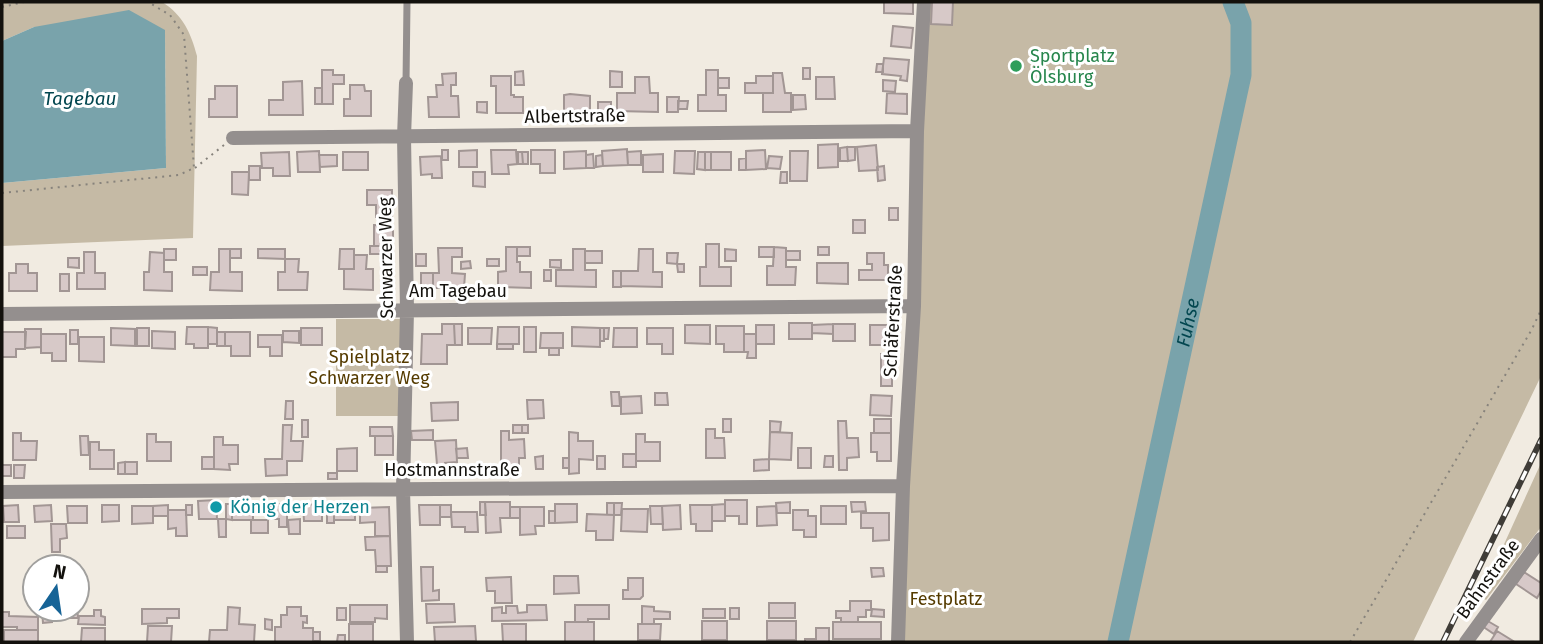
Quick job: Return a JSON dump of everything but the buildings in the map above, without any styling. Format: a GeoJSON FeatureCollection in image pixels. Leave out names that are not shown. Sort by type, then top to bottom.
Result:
{"type":"FeatureCollection","features":[{"type":"Feature","properties":{"kind":"street","name":"Schäferstraße"},"geometry":{"type":"LineString","coordinates":[[898,642],[902,486],[914,306],[917,131],[924,2]]}},
{"type":"Feature","properties":{"kind":"street","name":"Schwarzer Weg"},"geometry":{"type":"LineString","coordinates":[[406,83],[404,137],[407,310],[403,489],[407,642]]}},
{"type":"Feature","properties":{"kind":"street","name":"Albertstraße"},"geometry":{"type":"LineString","coordinates":[[233,138],[917,131]]}},
{"type":"Feature","properties":{"kind":"street","name":"Am Tagebau"},"geometry":{"type":"LineString","coordinates":[[2,314],[914,306]]}},
{"type":"Feature","properties":{"kind":"street","name":"Hostmannstraße"},"geometry":{"type":"LineString","coordinates":[[2,492],[902,486]]}},
{"type":"Feature","properties":{"kind":"street","name":"Bahnstraße"},"geometry":{"type":"LineString","coordinates":[[1466,642],[1541,539]]}},
{"type":"Feature","properties":{"kind":"lane"},"geometry":{"type":"LineString","coordinates":[[406,83],[407,2]]}},
{"type":"Feature","properties":{"kind":"path"},"geometry":{"type":"LineString","coordinates":[[2,7],[24,2]]}},
{"type":"Feature","properties":{"kind":"path"},"geometry":{"type":"LineString","coordinates":[[148,2],[170,15],[184,35],[194,169]]}},
{"type":"Feature","properties":{"kind":"path"},"geometry":{"type":"LineString","coordinates":[[2,193],[179,175],[194,169],[233,138]]}},
{"type":"Feature","properties":{"kind":"path"},"geometry":{"type":"LineString","coordinates":[[1350,642],[1532,330],[1541,310]]}},
{"type":"Feature","properties":{"kind":"green space"},"geometry":{"type":"Polygon","coordinates":[[[2,2],[162,2],[181,19],[189,32],[197,56],[193,238],[2,246],[2,183],[166,168],[165,30],[34,27],[2,41],[2,2]]]}},
{"type":"Feature","properties":{"kind":"green space","name":"Festplatz"},"geometry":{"type":"Polygon","coordinates":[[[927,2],[1541,2],[1541,376],[1413,642],[902,642],[927,2]]]}},
{"type":"Feature","properties":{"kind":"green space","name":"Spielplatz Schwarzer Weg"},"geometry":{"type":"Polygon","coordinates":[[[336,319],[402,319],[403,416],[336,416],[336,319]]]}},
{"type":"Feature","properties":{"kind":"green space"},"geometry":{"type":"Polygon","coordinates":[[[1541,463],[1541,527],[1486,600],[1480,597],[1541,463]]]}},
{"type":"Feature","properties":{"kind":"water","name":"Tagebau"},"geometry":{"type":"Polygon","coordinates":[[[129,10],[165,30],[166,168],[2,183],[2,41],[34,27],[129,10]]]}},
{"type":"Feature","properties":{"kind":"waterway","name":"Fuhse"},"geometry":{"type":"LineString","coordinates":[[1118,642],[1241,75],[1241,23],[1233,2]]}},
{"type":"Feature","properties":{"kind":"railway"},"geometry":{"type":"LineString","coordinates":[[1443,642],[1541,440]]}},
{"type":"Feature","properties":{"kind":"place","name":"Sportplatz Ölsburg"},"geometry":{"type":"Point","coordinates":[1016,66]}},
{"type":"Feature","properties":{"kind":"place","name":"König der Herzen"},"geometry":{"type":"Point","coordinates":[216,507]}}]}
